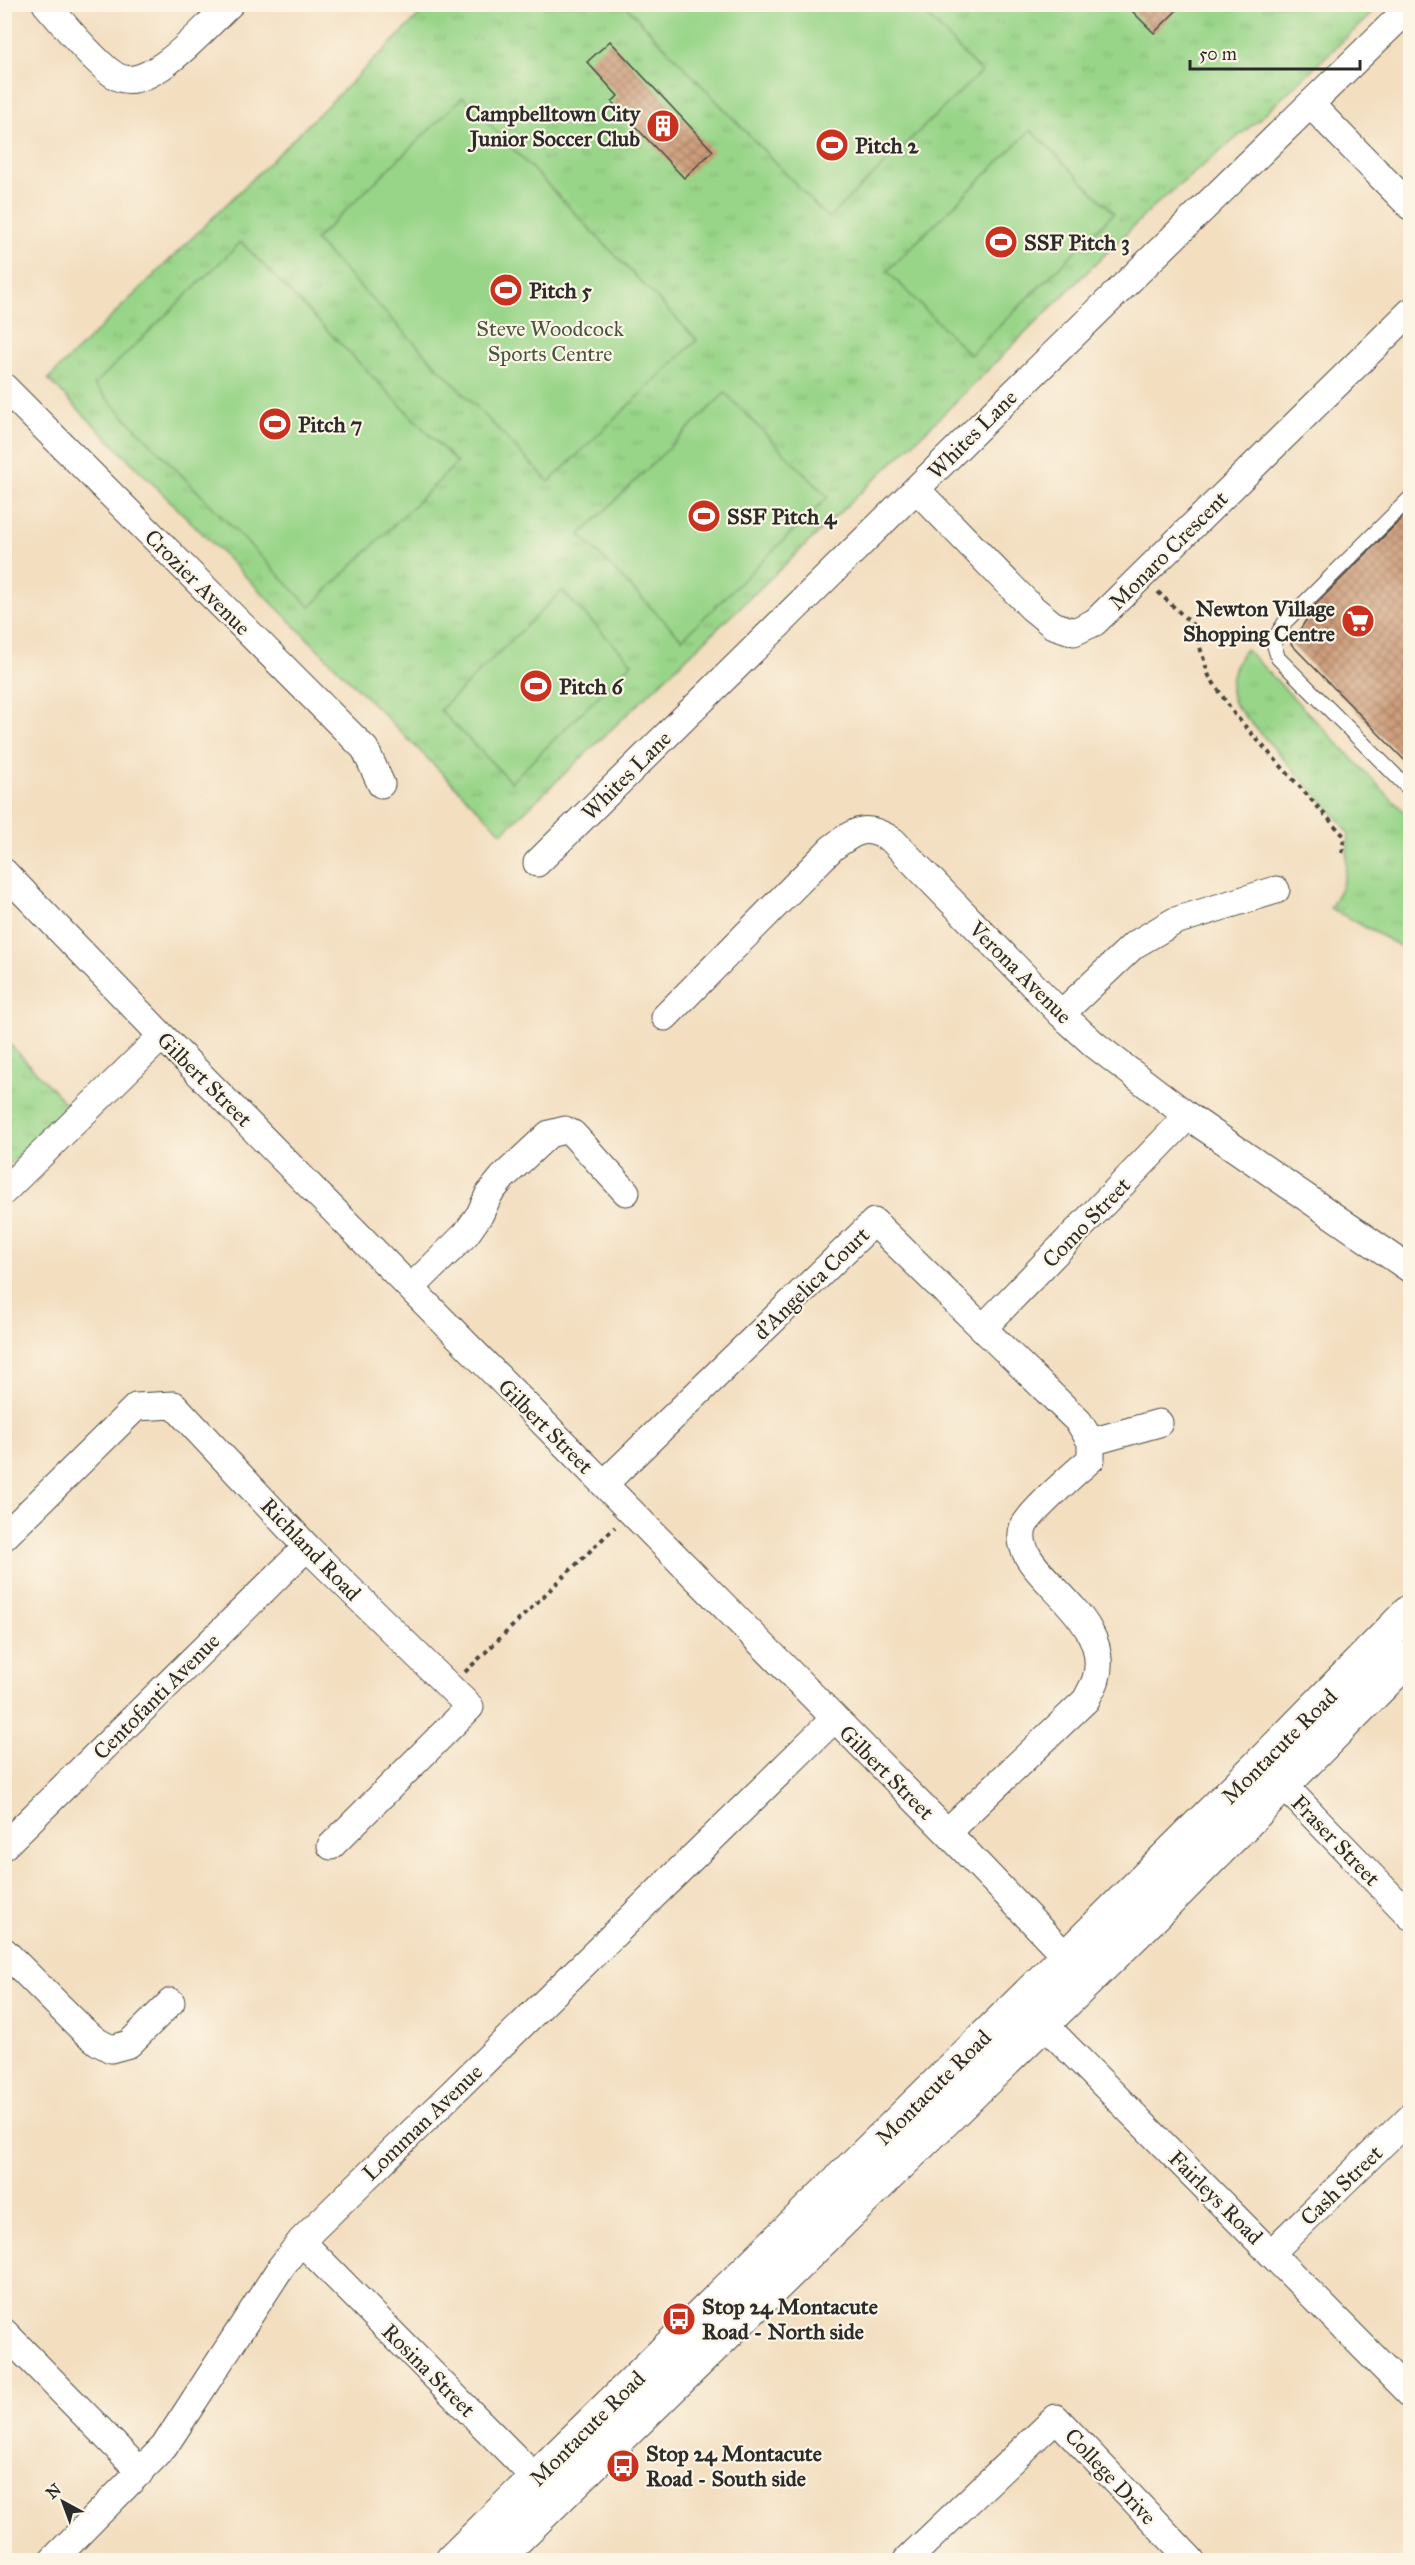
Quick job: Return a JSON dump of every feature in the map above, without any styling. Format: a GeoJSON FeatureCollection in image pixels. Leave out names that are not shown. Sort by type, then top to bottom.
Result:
{"type":"FeatureCollection","features":[{"type":"Feature","properties":{"kind":"main road","name":"Montacute Road"},"geometry":{"type":"LineString","coordinates":[[1273,1774],[1410,1611]]}},
{"type":"Feature","properties":{"kind":"main road","name":"Montacute Road"},"geometry":{"type":"LineString","coordinates":[[452,2560],[547,2489],[1273,1774],[1410,1657]]}},
{"type":"Feature","properties":{"kind":"main road","name":"Montacute Road"},"geometry":{"type":"LineString","coordinates":[[495,2560],[547,2489]]}},
{"type":"Feature","properties":{"kind":"street"},"geometry":{"type":"LineString","coordinates":[[46,4],[100,62],[118,77],[137,79],[155,72],[230,4]]}},
{"type":"Feature","properties":{"kind":"street","name":"Whites Lane"},"geometry":{"type":"LineString","coordinates":[[537,864],[916,489],[1410,7]]}},
{"type":"Feature","properties":{"kind":"street"},"geometry":{"type":"LineString","coordinates":[[1311,105],[1410,206]]}},
{"type":"Feature","properties":{"kind":"street","name":"Monaro Crescent"},"geometry":{"type":"LineString","coordinates":[[916,489],[1031,608],[1053,626],[1074,632],[1095,622],[1410,312]]}},
{"type":"Feature","properties":{"kind":"street","name":"Crozier Avenue"},"geometry":{"type":"LineString","coordinates":[[4,387],[365,748],[381,784]]}},
{"type":"Feature","properties":{"kind":"street","name":"Verona Avenue"},"geometry":{"type":"LineString","coordinates":[[665,1017],[832,848],[863,829],[879,831],[893,841],[1061,1014],[1095,1045],[1188,1116],[1410,1269]]}},
{"type":"Feature","properties":{"kind":"street","name":"Gilbert Street"},"geometry":{"type":"LineString","coordinates":[[4,872],[162,1036],[947,1832],[1077,1968]]}},
{"type":"Feature","properties":{"kind":"street"},"geometry":{"type":"LineString","coordinates":[[1061,1014],[1134,945],[1175,921],[1276,890]]}},
{"type":"Feature","properties":{"kind":"street"},"geometry":{"type":"LineString","coordinates":[[4,1191],[162,1036]]}},
{"type":"Feature","properties":{"kind":"street","name":"Como Street"},"geometry":{"type":"LineString","coordinates":[[984,1327],[1188,1116]]}},
{"type":"Feature","properties":{"kind":"street"},"geometry":{"type":"LineString","coordinates":[[411,1288],[466,1234],[480,1214],[489,1194],[503,1177],[549,1134],[565,1130],[573,1134],[626,1192]]}},
{"type":"Feature","properties":{"kind":"street","name":"d'Angelica Court"},"geometry":{"type":"LineString","coordinates":[[604,1484],[874,1222],[1079,1422],[1091,1450]]}},
{"type":"Feature","properties":{"kind":"street","name":"Richland Road"},"geometry":{"type":"LineString","coordinates":[[4,1537],[136,1407],[174,1405],[307,1547],[470,1707],[331,1846]]}},
{"type":"Feature","properties":{"kind":"street"},"geometry":{"type":"LineString","coordinates":[[947,1832],[1086,1700],[1096,1678],[1094,1643],[1084,1621],[1028,1559],[1023,1543],[1023,1527],[1067,1480],[1091,1450],[1159,1423]]}},
{"type":"Feature","properties":{"kind":"street","name":"Centofanti Avenue"},"geometry":{"type":"LineString","coordinates":[[4,1846],[307,1547]]}},
{"type":"Feature","properties":{"kind":"street","name":"Lomman Avenue"},"geometry":{"type":"LineString","coordinates":[[53,2560],[164,2448],[280,2267],[301,2241],[834,1719]]}},
{"type":"Feature","properties":{"kind":"street","name":"Fraser Street"},"geometry":{"type":"LineString","coordinates":[[1273,1774],[1410,1916]]}},
{"type":"Feature","properties":{"kind":"street"},"geometry":{"type":"LineString","coordinates":[[4,1951],[82,2030],[111,2049],[129,2044],[171,2002]]}},
{"type":"Feature","properties":{"kind":"street","name":"Fairleys Road"},"geometry":{"type":"LineString","coordinates":[[1032,2011],[1410,2394]]}},
{"type":"Feature","properties":{"kind":"street","name":"Cash Street"},"geometry":{"type":"LineString","coordinates":[[1271,2253],[1410,2117]]}},
{"type":"Feature","properties":{"kind":"street","name":"Rosina Street"},"geometry":{"type":"LineString","coordinates":[[301,2241],[547,2489]]}},
{"type":"Feature","properties":{"kind":"street"},"geometry":{"type":"LineString","coordinates":[[4,2332],[141,2472]]}},
{"type":"Feature","properties":{"kind":"street","name":"College Drive"},"geometry":{"type":"LineString","coordinates":[[907,2560],[1056,2418],[1191,2560]]}},
{"type":"Feature","properties":{"kind":"lane"},"geometry":{"type":"LineString","coordinates":[[1410,498],[1285,622],[1273,641],[1278,658],[1410,790]]}},
{"type":"Feature","properties":{"kind":"path"},"geometry":{"type":"LineString","coordinates":[[1155,590],[1193,625],[1209,676],[1235,715],[1344,836],[1342,856]]}},
{"type":"Feature","properties":{"kind":"path"},"geometry":{"type":"LineString","coordinates":[[450,1687],[620,1522]]}},
{"type":"Feature","properties":{"kind":"green space","name":"Steve Woodcock Sports Centre"},"geometry":{"type":"Polygon","coordinates":[[[430,5],[1381,5],[1257,121],[1154,206],[933,424],[502,833],[48,379],[430,5]]]}},
{"type":"Feature","properties":{"kind":"green space","name":"Pitch 2"},"geometry":{"type":"Polygon","coordinates":[[[625,5],[917,5],[981,72],[828,218],[625,5]]]}},
{"type":"Feature","properties":{"kind":"green space","name":"Pitch 5"},"geometry":{"type":"Polygon","coordinates":[[[463,97],[697,340],[549,482],[315,240],[463,97]]]}},
{"type":"Feature","properties":{"kind":"green space","name":"SSF Pitch 3"},"geometry":{"type":"Polygon","coordinates":[[[1031,130],[1114,213],[970,355],[887,271],[1031,130]]]}},
{"type":"Feature","properties":{"kind":"green space","name":"Pitch 7"},"geometry":{"type":"Polygon","coordinates":[[[241,242],[457,463],[310,607],[94,385],[241,242]]]}},
{"type":"Feature","properties":{"kind":"green space","name":"SSF Pitch 4"},"geometry":{"type":"Polygon","coordinates":[[[725,393],[828,497],[682,639],[580,535],[725,393]]]}},
{"type":"Feature","properties":{"kind":"green space","name":"Pitch 6"},"geometry":{"type":"Polygon","coordinates":[[[562,591],[632,663],[511,782],[440,710],[562,591]]]}},
{"type":"Feature","properties":{"kind":"green space"},"geometry":{"type":"Polygon","coordinates":[[[1246,649],[1410,818],[1410,947],[1407,950],[1330,908],[1345,875],[1349,834],[1341,822],[1235,705],[1231,690],[1232,676],[1234,668],[1246,649]]]}},
{"type":"Feature","properties":{"kind":"green space"},"geometry":{"type":"Polygon","coordinates":[[[5,1039],[69,1107],[5,1169],[5,1039]]]}},
{"type":"Feature","properties":{"kind":"building"},"geometry":{"type":"Polygon","coordinates":[[[1125,4],[1183,4],[1154,33],[1125,4]]]}},
{"type":"Feature","properties":{"kind":"building","name":"Campbelltown City Junior Soccer Club"},"geometry":{"type":"Polygon","coordinates":[[[610,41],[713,151],[684,178],[612,102],[618,96],[587,62],[610,41]]]}},
{"type":"Feature","properties":{"kind":"building","name":"Newton Village Shopping Centre"},"geometry":{"type":"Polygon","coordinates":[[[1410,510],[1410,766],[1291,644],[1316,604],[1410,510]]]}},
{"type":"Feature","properties":{"kind":"place","name":"Campbelltown City Junior Soccer Club"},"geometry":{"type":"Point","coordinates":[663,126]}},
{"type":"Feature","properties":{"kind":"place","name":"Pitch 2"},"geometry":{"type":"Point","coordinates":[832,145]}},
{"type":"Feature","properties":{"kind":"place","name":"SSF Pitch 3"},"geometry":{"type":"Point","coordinates":[1001,242]}},
{"type":"Feature","properties":{"kind":"place","name":"Pitch 5"},"geometry":{"type":"Point","coordinates":[506,290]}},
{"type":"Feature","properties":{"kind":"place","name":"Pitch 7"},"geometry":{"type":"Point","coordinates":[275,424]}},
{"type":"Feature","properties":{"kind":"place","name":"SSF Pitch 4"},"geometry":{"type":"Point","coordinates":[704,516]}},
{"type":"Feature","properties":{"kind":"place","name":"Newton Village Shopping Centre"},"geometry":{"type":"Point","coordinates":[1358,621]}},
{"type":"Feature","properties":{"kind":"place","name":"Pitch 6"},"geometry":{"type":"Point","coordinates":[536,686]}},
{"type":"Feature","properties":{"kind":"place","name":"Stop 24 Montacute Road - North side"},"geometry":{"type":"Point","coordinates":[679,2319]}},
{"type":"Feature","properties":{"kind":"place","name":"Stop 24 Montacute Road - South side"},"geometry":{"type":"Point","coordinates":[623,2466]}}]}
